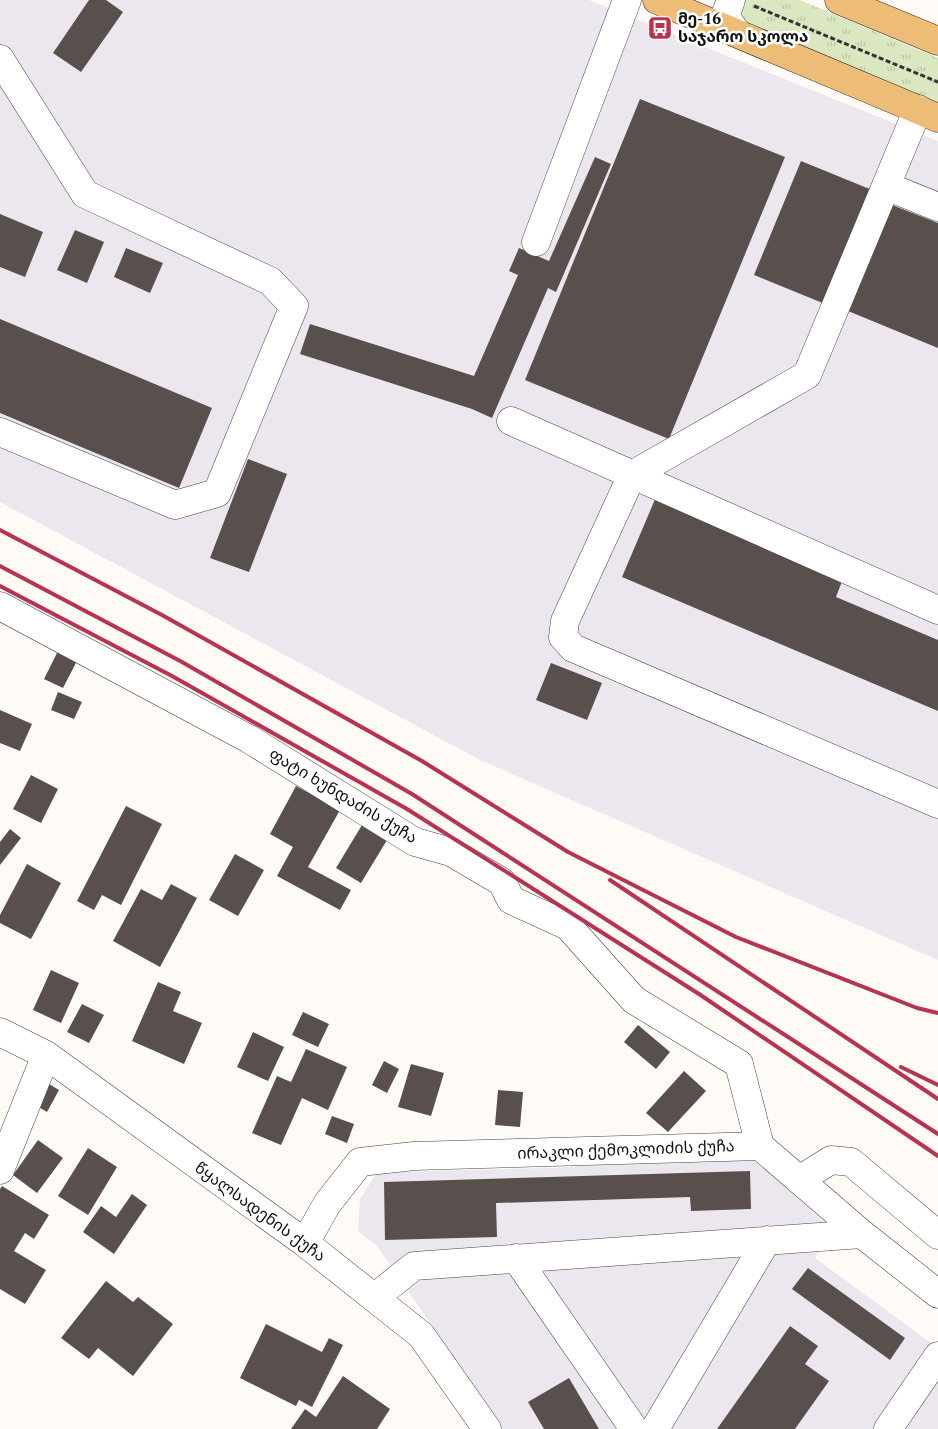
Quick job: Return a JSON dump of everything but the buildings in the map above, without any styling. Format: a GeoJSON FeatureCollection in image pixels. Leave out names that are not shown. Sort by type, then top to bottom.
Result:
{"type":"FeatureCollection","features":[{"type":"Feature","properties":{"kind":"main road"},"geometry":{"type":"LineString","coordinates":[[839,0],[938,41]]}},
{"type":"Feature","properties":{"kind":"main road"},"geometry":{"type":"LineString","coordinates":[[674,2],[736,32],[928,114]]}},
{"type":"Feature","properties":{"kind":"street"},"geometry":{"type":"LineString","coordinates":[[536,242],[627,0]]}},
{"type":"Feature","properties":{"kind":"street"},"geometry":{"type":"LineString","coordinates":[[736,32],[725,16],[739,1]]}},
{"type":"Feature","properties":{"kind":"street"},"geometry":{"type":"LineString","coordinates":[[0,59],[85,194],[270,281],[294,306],[217,493],[176,505],[0,432]]}},
{"type":"Feature","properties":{"kind":"street"},"geometry":{"type":"LineString","coordinates":[[928,114],[886,186],[807,375],[632,475],[565,622],[563,637],[573,648],[938,804]]}},
{"type":"Feature","properties":{"kind":"street"},"geometry":{"type":"LineString","coordinates":[[886,186],[938,207]]}},
{"type":"Feature","properties":{"kind":"street"},"geometry":{"type":"LineString","coordinates":[[511,421],[938,610]]}},
{"type":"Feature","properties":{"kind":"street","name":"ფატი ხუნდაძის ქუჩა"},"geometry":{"type":"LineString","coordinates":[[0,606],[249,739],[416,842],[450,852],[502,882],[511,900],[568,926],[634,1000],[739,1064],[760,1146]]}},
{"type":"Feature","properties":{"kind":"street","name":"წყალსადენის ქუჩა"},"geometry":{"type":"LineString","coordinates":[[0,1032],[46,1055],[304,1243],[421,1335],[487,1429]]}},
{"type":"Feature","properties":{"kind":"street"},"geometry":{"type":"LineString","coordinates":[[0,1170],[46,1055]]}},
{"type":"Feature","properties":{"kind":"street"},"geometry":{"type":"LineString","coordinates":[[760,1146],[862,1234],[938,1294]]}},
{"type":"Feature","properties":{"kind":"street","name":"ირაკლი ქემოკლიძის ქუჩა"},"geometry":{"type":"LineString","coordinates":[[304,1243],[327,1204],[360,1162],[414,1156],[760,1146]]}},
{"type":"Feature","properties":{"kind":"street"},"geometry":{"type":"LineString","coordinates":[[799,1180],[831,1160],[851,1162],[938,1235]]}},
{"type":"Feature","properties":{"kind":"street"},"geometry":{"type":"LineString","coordinates":[[374,1298],[414,1266],[862,1234]]}},
{"type":"Feature","properties":{"kind":"street"},"geometry":{"type":"LineString","coordinates":[[655,1429],[767,1240]]}},
{"type":"Feature","properties":{"kind":"street"},"geometry":{"type":"LineString","coordinates":[[516,1258],[634,1429]]}},
{"type":"Feature","properties":{"kind":"street"},"geometry":{"type":"LineString","coordinates":[[888,1429],[938,1356]]}},
{"type":"Feature","properties":{"kind":"path"},"geometry":{"type":"LineString","coordinates":[[739,1],[938,82]]}},
{"type":"Feature","properties":{"kind":"shaded area"},"geometry":{"type":"Polygon","coordinates":[[[0,0],[589,0],[938,141],[938,960],[480,760],[0,502],[0,0]]]}},
{"type":"Feature","properties":{"kind":"shaded area"},"geometry":{"type":"Polygon","coordinates":[[[751,1155],[831,1229],[815,1258],[938,1348],[938,1429],[503,1429],[377,1246],[358,1231],[360,1199],[377,1172],[550,1168],[751,1155]]]}},
{"type":"Feature","properties":{"kind":"green space"},"geometry":{"type":"Polygon","coordinates":[[[744,0],[800,0],[938,58],[938,105],[737,22],[744,0]]]}},
{"type":"Feature","properties":{"kind":"railway"},"geometry":{"type":"LineString","coordinates":[[0,530],[162,615],[422,761],[568,852],[736,937],[917,1008],[938,1013]]}},
{"type":"Feature","properties":{"kind":"railway"},"geometry":{"type":"LineString","coordinates":[[0,566],[182,662],[412,794],[938,1134]]}},
{"type":"Feature","properties":{"kind":"railway"},"geometry":{"type":"LineString","coordinates":[[0,586],[172,676],[407,809],[699,994],[938,1156]]}},
{"type":"Feature","properties":{"kind":"railway"},"geometry":{"type":"LineString","coordinates":[[610,880],[938,1099]]}},
{"type":"Feature","properties":{"kind":"railway"},"geometry":{"type":"LineString","coordinates":[[901,1067],[938,1085]]}},
{"type":"Feature","properties":{"kind":"place","name":"მე-16 საჯარო სკოლა"},"geometry":{"type":"Point","coordinates":[660,28]}}]}
